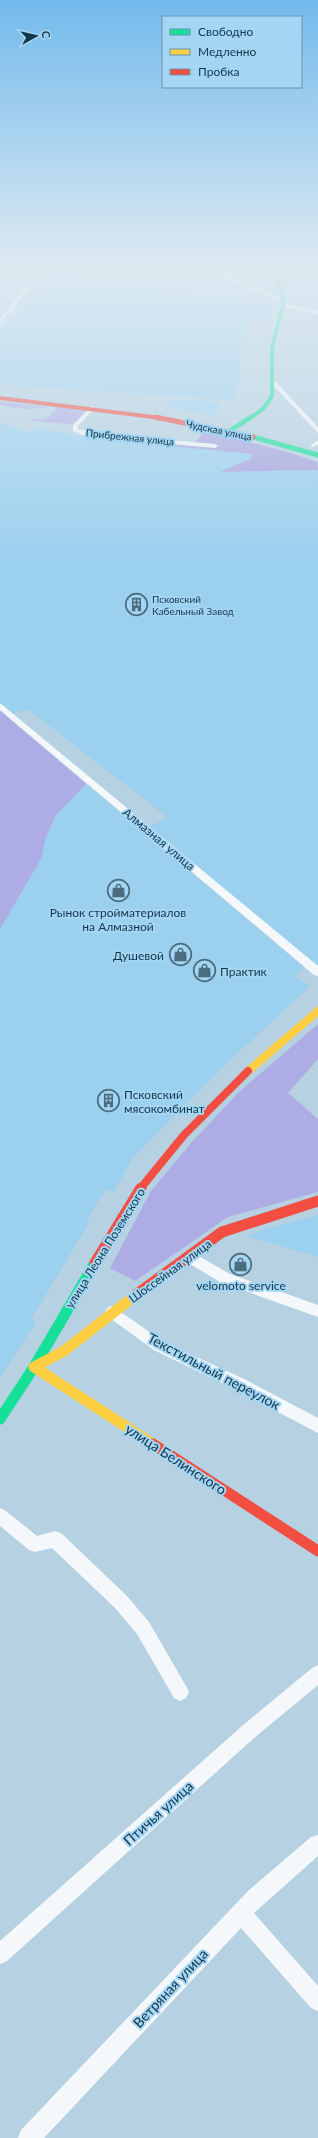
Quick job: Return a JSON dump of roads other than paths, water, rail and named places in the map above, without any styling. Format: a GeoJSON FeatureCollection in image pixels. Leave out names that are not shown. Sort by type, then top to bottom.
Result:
{"type":"FeatureCollection","features":[{"type":"Feature","properties":{"kind":"main road"},"geometry":{"type":"LineString","coordinates":[[230,431],[257,415],[268,404],[272,396],[273,365]]}},
{"type":"Feature","properties":{"kind":"main road","name":"Чудская улица"},"geometry":{"type":"LineString","coordinates":[[0,393],[142,408],[240,426],[316,445]]}},
{"type":"Feature","properties":{"kind":"main road","name":"Чудская улица"},"geometry":{"type":"LineString","coordinates":[[0,398],[137,414],[230,431],[318,455]]}},
{"type":"Feature","properties":{"kind":"main road","name":"улица Леона Поземского"},"geometry":{"type":"LineString","coordinates":[[0,1419],[34,1366],[129,1204],[165,1157],[257,1061],[318,1012]]}},
{"type":"Feature","properties":{"kind":"main road","name":"Шоссейная улица"},"geometry":{"type":"LineString","coordinates":[[34,1366],[64,1351],[112,1312],[190,1257],[222,1232],[318,1201]]}},
{"type":"Feature","properties":{"kind":"main road","name":"улица Белинского"},"geometry":{"type":"LineString","coordinates":[[34,1366],[318,1550]]}},
{"type":"Feature","properties":{"kind":"street"},"geometry":{"type":"LineString","coordinates":[[273,382],[318,429]]}},
{"type":"Feature","properties":{"kind":"street","name":"Прибрежная улица"},"geometry":{"type":"LineString","coordinates":[[92,408],[75,426],[75,430],[125,438],[215,446]]}},
{"type":"Feature","properties":{"kind":"street","name":"Алмазная улица"},"geometry":{"type":"LineString","coordinates":[[0,706],[318,972]]}},
{"type":"Feature","properties":{"kind":"street"},"geometry":{"type":"LineString","coordinates":[[190,1257],[225,1278],[318,1311]]}},
{"type":"Feature","properties":{"kind":"street","name":"Текстильный переулок"},"geometry":{"type":"LineString","coordinates":[[112,1312],[159,1346],[239,1384],[318,1426]]}},
{"type":"Feature","properties":{"kind":"street"},"geometry":{"type":"LineString","coordinates":[[0,1516],[35,1544],[55,1539],[121,1602],[143,1628],[180,1692]]}},
{"type":"Feature","properties":{"kind":"street","name":"Птичья улица"},"geometry":{"type":"LineString","coordinates":[[0,1954],[248,1732],[318,1674]]}},
{"type":"Feature","properties":{"kind":"street","name":"Ветряная улица"},"geometry":{"type":"LineString","coordinates":[[29,2138],[255,1898],[318,1844]]}},
{"type":"Feature","properties":{"kind":"street"},"geometry":{"type":"LineString","coordinates":[[241,1913],[318,2001]]}},
{"type":"Feature","properties":{"kind":"place","name":"Псковский Кабельный Завод"},"geometry":{"type":"Point","coordinates":[137,605]}},
{"type":"Feature","properties":{"kind":"place","name":"Рынок стройматериалов на Алмазной"},"geometry":{"type":"Point","coordinates":[118,891]}},
{"type":"Feature","properties":{"kind":"place","name":"Душевой"},"geometry":{"type":"Point","coordinates":[180,955]}},
{"type":"Feature","properties":{"kind":"place","name":"Практик"},"geometry":{"type":"Point","coordinates":[204,971]}},
{"type":"Feature","properties":{"kind":"place","name":"Псковский мясокомбинат"},"geometry":{"type":"Point","coordinates":[108,1101]}},
{"type":"Feature","properties":{"kind":"place","name":"velomoto service"},"geometry":{"type":"Point","coordinates":[241,1264]}}]}
